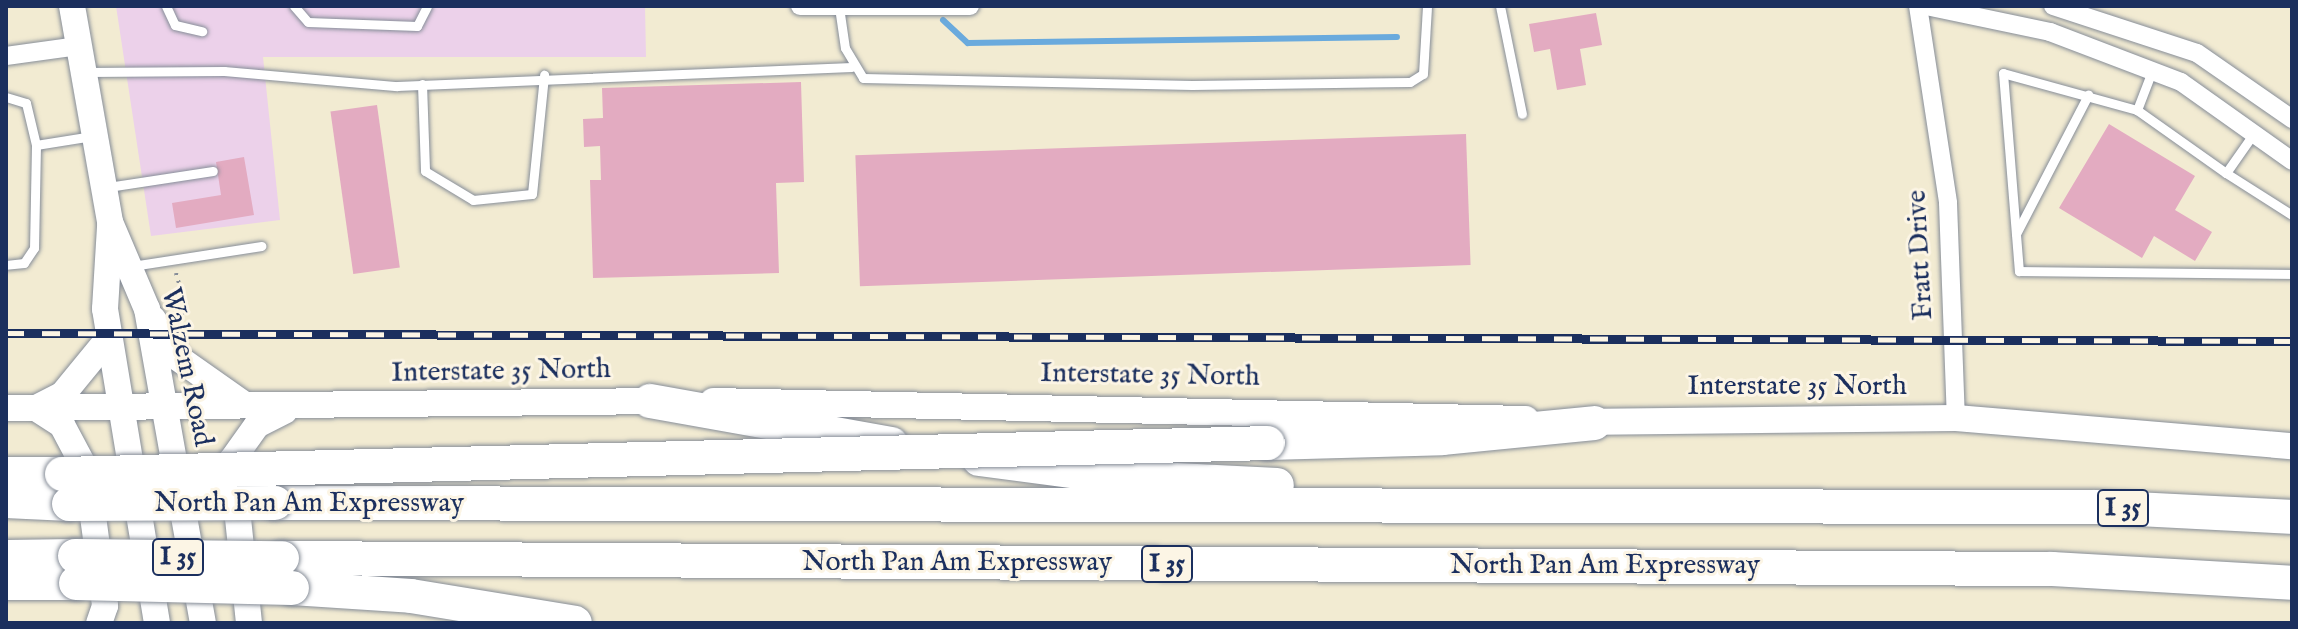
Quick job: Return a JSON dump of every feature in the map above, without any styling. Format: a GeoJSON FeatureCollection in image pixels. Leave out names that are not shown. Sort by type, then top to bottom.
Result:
{"type":"FeatureCollection","features":[{"type":"Feature","properties":{"kind":"highway"},"geometry":{"type":"LineString","coordinates":[[650,401],[1116,477],[1353,486],[1536,504]]}},
{"type":"Feature","properties":{"kind":"highway"},"geometry":{"type":"LineString","coordinates":[[6,474],[66,489],[1442,438],[1594,423]]}},
{"type":"Feature","properties":{"kind":"highway","name":"North Pan Am Expressway"},"geometry":{"type":"LineString","coordinates":[[6,501],[66,489],[275,503],[2097,507],[2292,517]]}},
{"type":"Feature","properties":{"kind":"highway","name":"North Pan Am Expressway"},"geometry":{"type":"LineString","coordinates":[[6,557],[75,569],[287,573],[2052,569],[2292,583]]}},
{"type":"Feature","properties":{"kind":"highway"},"geometry":{"type":"LineString","coordinates":[[6,583],[75,569]]}},
{"type":"Feature","properties":{"kind":"highway"},"geometry":{"type":"LineString","coordinates":[[287,573],[575,623]]}},
{"type":"Feature","properties":{"kind":"main road","name":"Walzem Road"},"geometry":{"type":"LineString","coordinates":[[72,6],[110,222],[109,338],[157,623]]}},
{"type":"Feature","properties":{"kind":"main road","name":"Walzem Road"},"geometry":{"type":"LineString","coordinates":[[110,222],[147,309],[203,623]]}},
{"type":"Feature","properties":{"kind":"main road"},"geometry":{"type":"LineString","coordinates":[[147,309],[178,358],[216,391],[251,408]]}},
{"type":"Feature","properties":{"kind":"main road"},"geometry":{"type":"LineString","coordinates":[[99,623],[105,606],[87,472],[62,425],[36,408],[63,394],[109,338]]}},
{"type":"Feature","properties":{"kind":"main road","name":"Interstate 35 North"},"geometry":{"type":"LineString","coordinates":[[6,408],[163,410],[650,401],[1412,412],[1594,423],[1956,418],[2292,446]]}},
{"type":"Feature","properties":{"kind":"main road"},"geometry":{"type":"LineString","coordinates":[[249,623],[232,460],[257,425],[292,408]]}},
{"type":"Feature","properties":{"kind":"street"},"geometry":{"type":"LineString","coordinates":[[800,6],[970,6]]}},
{"type":"Feature","properties":{"kind":"street","name":"Fratt Drive"},"geometry":{"type":"LineString","coordinates":[[1918,6],[1948,203],[1956,418]]}},
{"type":"Feature","properties":{"kind":"street"},"geometry":{"type":"LineString","coordinates":[[1926,6],[2050,32],[2152,71],[2254,133],[2292,161]]}},
{"type":"Feature","properties":{"kind":"street"},"geometry":{"type":"LineString","coordinates":[[2053,6],[2197,53],[2292,119]]}},
{"type":"Feature","properties":{"kind":"street"},"geometry":{"type":"LineString","coordinates":[[6,56],[78,46]]}},
{"type":"Feature","properties":{"kind":"lane"},"geometry":{"type":"LineString","coordinates":[[166,6],[175,25],[202,31]]}},
{"type":"Feature","properties":{"kind":"lane"},"geometry":{"type":"LineString","coordinates":[[294,6],[308,22],[417,26],[427,6]]}},
{"type":"Feature","properties":{"kind":"lane"},"geometry":{"type":"LineString","coordinates":[[839,7],[852,67],[863,78],[946,84],[1410,82],[1423,74],[1427,6]]}},
{"type":"Feature","properties":{"kind":"lane"},"geometry":{"type":"LineString","coordinates":[[1500,6],[1522,114]]}},
{"type":"Feature","properties":{"kind":"lane"},"geometry":{"type":"LineString","coordinates":[[83,72],[224,71],[422,84],[544,75],[852,67]]}},
{"type":"Feature","properties":{"kind":"lane"},"geometry":{"type":"LineString","coordinates":[[2137,110],[2152,71]]}},
{"type":"Feature","properties":{"kind":"lane"},"geometry":{"type":"LineString","coordinates":[[2292,215],[2137,110],[2003,73],[2015,236],[2026,276],[2292,274]]}},
{"type":"Feature","properties":{"kind":"lane"},"geometry":{"type":"LineString","coordinates":[[422,84],[425,171],[473,200],[532,194],[544,75]]}},
{"type":"Feature","properties":{"kind":"lane"},"geometry":{"type":"LineString","coordinates":[[2015,236],[2088,95]]}},
{"type":"Feature","properties":{"kind":"lane"},"geometry":{"type":"LineString","coordinates":[[6,97],[26,103],[36,145],[34,248],[24,263],[6,265]]}},
{"type":"Feature","properties":{"kind":"lane"},"geometry":{"type":"LineString","coordinates":[[2226,173],[2254,133]]}},
{"type":"Feature","properties":{"kind":"lane"},"geometry":{"type":"LineString","coordinates":[[36,145],[95,135]]}},
{"type":"Feature","properties":{"kind":"lane"},"geometry":{"type":"LineString","coordinates":[[104,188],[213,171]]}},
{"type":"Feature","properties":{"kind":"lane"},"geometry":{"type":"LineString","coordinates":[[129,266],[261,246]]}},
{"type":"Feature","properties":{"kind":"path"},"geometry":{"type":"LineString","coordinates":[[175,270],[185,305],[181,333]]}},
{"type":"Feature","properties":{"kind":"shaded area"},"geometry":{"type":"Polygon","coordinates":[[[116,6],[645,6],[646,57],[263,57],[280,220],[151,236],[116,6]]]}},
{"type":"Feature","properties":{"kind":"building"},"geometry":{"type":"Polygon","coordinates":[[[1596,13],[1602,45],[1580,49],[1586,85],[1557,90],[1550,49],[1534,52],[1529,24],[1596,13]]]}},
{"type":"Feature","properties":{"kind":"building"},"geometry":{"type":"Polygon","coordinates":[[[801,82],[804,182],[776,183],[779,273],[593,278],[590,180],[601,180],[600,146],[584,147],[583,119],[603,118],[602,88],[801,82]]]}},
{"type":"Feature","properties":{"kind":"building"},"geometry":{"type":"Polygon","coordinates":[[[377,105],[400,267],[353,274],[330,112],[377,105]]]}},
{"type":"Feature","properties":{"kind":"building"},"geometry":{"type":"Polygon","coordinates":[[[2109,124],[2195,176],[2175,210],[2212,232],[2195,261],[2154,236],[2142,258],[2059,208],[2109,124]]]}},
{"type":"Feature","properties":{"kind":"building"},"geometry":{"type":"Polygon","coordinates":[[[1466,134],[1471,265],[860,286],[855,155],[1466,134]]]}},
{"type":"Feature","properties":{"kind":"building"},"geometry":{"type":"Polygon","coordinates":[[[244,157],[254,215],[176,228],[172,203],[221,195],[216,162],[244,157]]]}},
{"type":"Feature","properties":{"kind":"waterway"},"geometry":{"type":"LineString","coordinates":[[943,20],[968,43],[1397,37]]}},
{"type":"Feature","properties":{"kind":"railway"},"geometry":{"type":"LineString","coordinates":[[6,333],[2292,341]]}}]}
